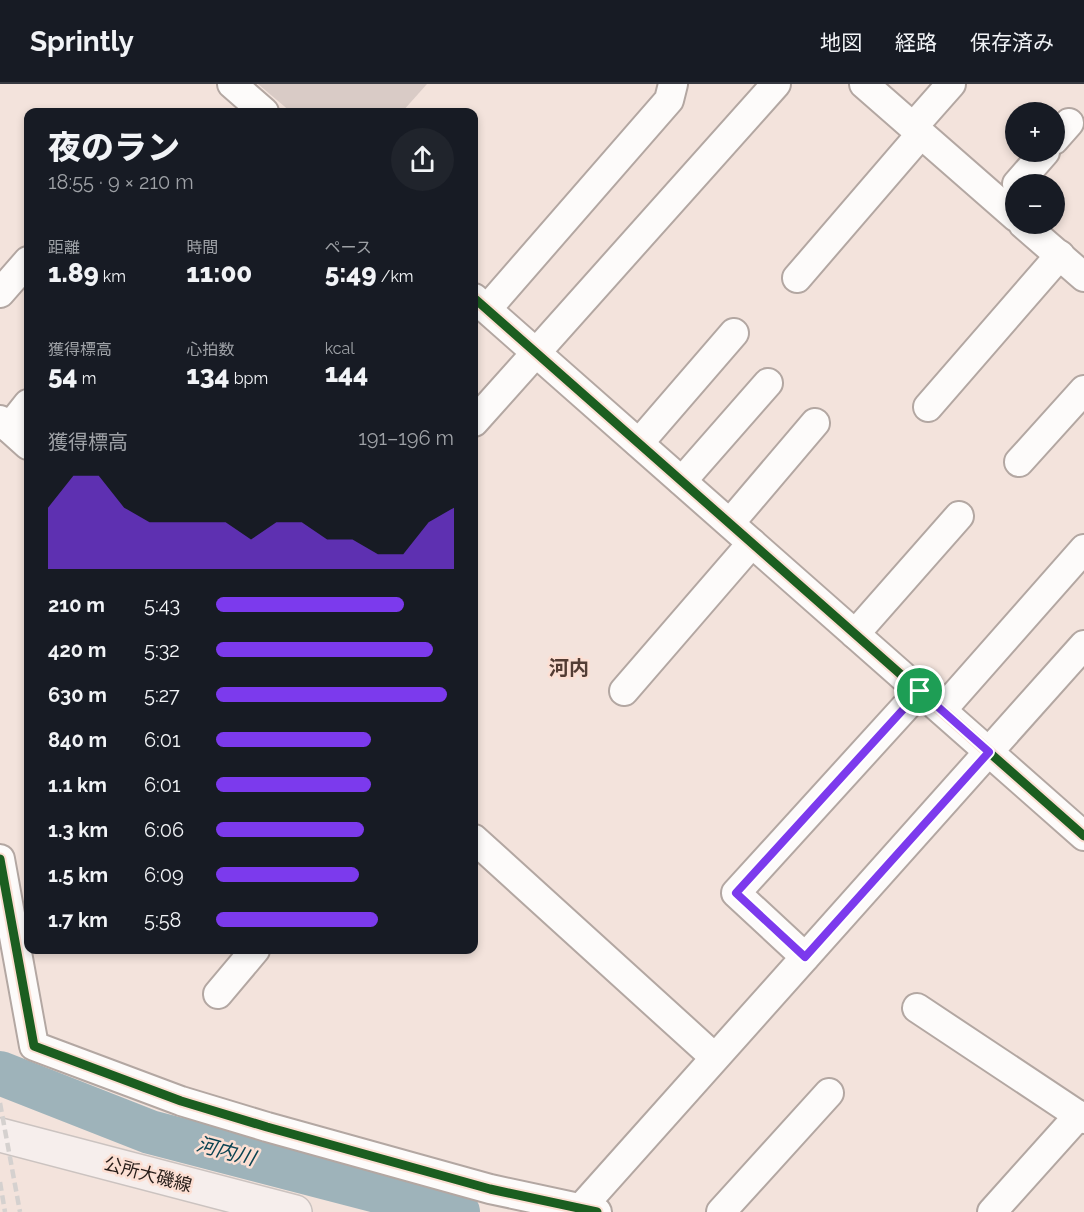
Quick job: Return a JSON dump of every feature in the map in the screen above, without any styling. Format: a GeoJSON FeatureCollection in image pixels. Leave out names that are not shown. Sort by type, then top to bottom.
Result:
{"type":"FeatureCollection","features":[{"type":"Feature","properties":{"kind":"main road","name":"公所大磯線"},"geometry":{"type":"LineString","coordinates":[[0,1135],[295,1212]]}},
{"type":"Feature","properties":{"kind":"street"},"geometry":{"type":"LineString","coordinates":[[232,84],[259,108]]}},
{"type":"Feature","properties":{"kind":"street"},"geometry":{"type":"LineString","coordinates":[[673,84],[669,100],[480,303],[1084,836]]}},
{"type":"Feature","properties":{"kind":"street"},"geometry":{"type":"LineString","coordinates":[[478,417],[776,84]]}},
{"type":"Feature","properties":{"kind":"street"},"geometry":{"type":"LineString","coordinates":[[864,84],[917,130],[1005,193]]}},
{"type":"Feature","properties":{"kind":"street"},"geometry":{"type":"LineString","coordinates":[[797,278],[917,130],[951,84]]}},
{"type":"Feature","properties":{"kind":"street"},"geometry":{"type":"LineString","coordinates":[[1035,234],[1084,277]]}},
{"type":"Feature","properties":{"kind":"street"},"geometry":{"type":"LineString","coordinates":[[928,407],[1060,255]]}},
{"type":"Feature","properties":{"kind":"street"},"geometry":{"type":"LineString","coordinates":[[0,293],[24,266]]}},
{"type":"Feature","properties":{"kind":"street"},"geometry":{"type":"LineString","coordinates":[[639,443],[734,333]]}},
{"type":"Feature","properties":{"kind":"street"},"geometry":{"type":"LineString","coordinates":[[682,481],[768,383]]}},
{"type":"Feature","properties":{"kind":"street"},"geometry":{"type":"LineString","coordinates":[[1019,462],[1084,390]]}},
{"type":"Feature","properties":{"kind":"street"},"geometry":{"type":"LineString","coordinates":[[12,431],[24,411]]}},
{"type":"Feature","properties":{"kind":"street"},"geometry":{"type":"LineString","coordinates":[[730,524],[815,423]]}},
{"type":"Feature","properties":{"kind":"street"},"geometry":{"type":"LineString","coordinates":[[855,634],[959,516]]}},
{"type":"Feature","properties":{"kind":"street"},"geometry":{"type":"LineString","coordinates":[[624,692],[752,543]]}},
{"type":"Feature","properties":{"kind":"street"},"geometry":{"type":"LineString","coordinates":[[942,710],[1084,549]]}},
{"type":"Feature","properties":{"kind":"street"},"geometry":{"type":"LineString","coordinates":[[0,859],[22,936],[34,1046],[182,1101],[488,1201],[589,1210],[714,1057],[1084,645]]}},
{"type":"Feature","properties":{"kind":"street"},"geometry":{"type":"LineString","coordinates":[[805,957],[736,893],[920,691]]}},
{"type":"Feature","properties":{"kind":"street"},"geometry":{"type":"LineString","coordinates":[[478,843],[714,1057]]}},
{"type":"Feature","properties":{"kind":"street"},"geometry":{"type":"LineString","coordinates":[[218,994],[252,954]]}},
{"type":"Feature","properties":{"kind":"street"},"geometry":{"type":"LineString","coordinates":[[917,1008],[1081,1117],[992,1212]]}},
{"type":"Feature","properties":{"kind":"street"},"geometry":{"type":"LineString","coordinates":[[722,1212],[829,1092]]}},
{"type":"Feature","properties":{"kind":"building"},"geometry":{"type":"Polygon","coordinates":[[[258,84],[427,84],[406,108],[286,108],[258,84]]]}},
{"type":"Feature","properties":{"kind":"waterway","name":"河内川"},"geometry":{"type":"LineString","coordinates":[[0,1073],[150,1132],[458,1212]]}},
{"type":"Feature","properties":{"kind":"railway"},"geometry":{"type":"LineString","coordinates":[[0,1103],[20,1212]]}},
{"type":"Feature","properties":{"kind":"railway"},"geometry":{"type":"LineString","coordinates":[[0,1182],[5,1212]]}},
{"type":"Feature","properties":{"kind":"cycle path"},"geometry":{"type":"LineString","coordinates":[[478,302],[1084,836]]}},
{"type":"Feature","properties":{"kind":"cycle path"},"geometry":{"type":"LineString","coordinates":[[0,859],[34,1046],[181,1101],[267,1127],[490,1189],[597,1212]]}},
{"type":"Feature","properties":{"kind":"district","name":"河内"},"geometry":{"type":"Point","coordinates":[569,668]}},
{"type":"Feature","properties":{"kind":"route"},"geometry":{"type":"LineString","coordinates":[[920,691],[989,752],[805,957],[736,893],[920,691]]}}]}
